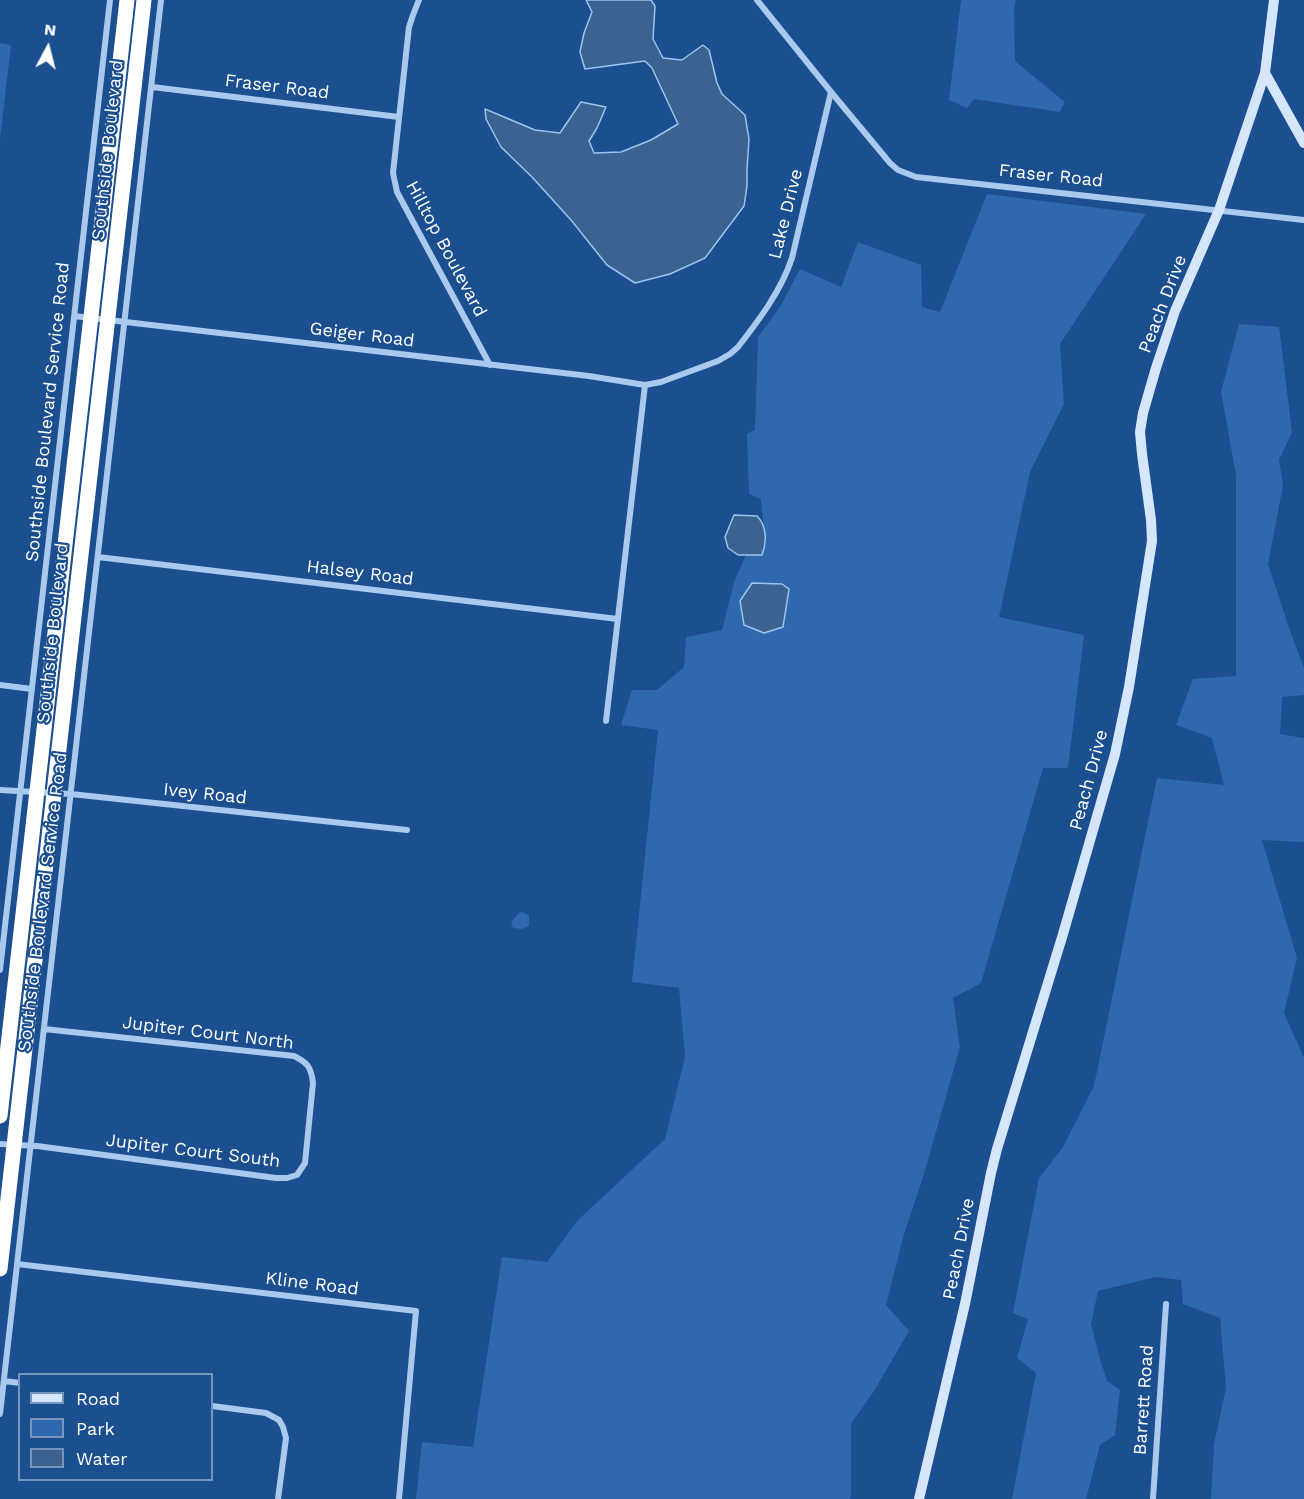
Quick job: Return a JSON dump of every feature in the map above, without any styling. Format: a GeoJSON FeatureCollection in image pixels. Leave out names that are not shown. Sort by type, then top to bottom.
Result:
{"type":"FeatureCollection","features":[{"type":"Feature","properties":{"kind":"highway","name":"Southside Boulevard"},"geometry":{"type":"LineString","coordinates":[[0,1116],[127,0]]}},
{"type":"Feature","properties":{"kind":"highway","name":"Southside Boulevard"},"geometry":{"type":"LineString","coordinates":[[0,1269],[7,1144],[54,794],[144,0]]}},
{"type":"Feature","properties":{"kind":"main road","name":"Peach Drive"},"geometry":{"type":"LineString","coordinates":[[919,1499],[965,1304],[990,1173],[1115,754],[1126,704],[1152,541],[1140,432],[1143,413],[1155,368],[1175,311],[1219,210],[1265,73],[1274,0]]}},
{"type":"Feature","properties":{"kind":"main road"},"geometry":{"type":"LineString","coordinates":[[1265,73],[1304,143]]}},
{"type":"Feature","properties":{"kind":"street","name":"Southside Boulevard Service Road"},"geometry":{"type":"LineString","coordinates":[[0,970],[110,0]]}},
{"type":"Feature","properties":{"kind":"street","name":"Southside Boulevard Service Road"},"geometry":{"type":"LineString","coordinates":[[0,1413],[161,0]]}},
{"type":"Feature","properties":{"kind":"street","name":"Hilltop Boulevard"},"geometry":{"type":"LineString","coordinates":[[419,0],[409,27],[393,173],[397,192],[490,365]]}},
{"type":"Feature","properties":{"kind":"street"},"geometry":{"type":"LineString","coordinates":[[757,0],[831,92]]}},
{"type":"Feature","properties":{"kind":"street","name":"Fraser Road"},"geometry":{"type":"LineString","coordinates":[[152,87],[399,117]]}},
{"type":"Feature","properties":{"kind":"street","name":"Fraser Road"},"geometry":{"type":"LineString","coordinates":[[831,92],[890,163],[907,174],[1304,220]]}},
{"type":"Feature","properties":{"kind":"street","name":"Lake Drive"},"geometry":{"type":"LineString","coordinates":[[645,385],[661,382],[718,361],[730,354],[750,331],[779,288],[792,258],[831,92]]}},
{"type":"Feature","properties":{"kind":"street","name":"Geiger Road"},"geometry":{"type":"LineString","coordinates":[[74,316],[589,376],[645,385]]}},
{"type":"Feature","properties":{"kind":"street"},"geometry":{"type":"LineString","coordinates":[[606,721],[645,385]]}},
{"type":"Feature","properties":{"kind":"street","name":"Halsey Road"},"geometry":{"type":"LineString","coordinates":[[98,557],[618,619]]}},
{"type":"Feature","properties":{"kind":"street"},"geometry":{"type":"LineString","coordinates":[[0,685],[32,688]]}},
{"type":"Feature","properties":{"kind":"street","name":"Ivey Road"},"geometry":{"type":"LineString","coordinates":[[0,790],[71,794],[407,830]]}},
{"type":"Feature","properties":{"kind":"street","name":"Jupiter Court North"},"geometry":{"type":"LineString","coordinates":[[44,1029],[294,1056],[305,1062],[311,1071],[313,1083],[309,1124]]}},
{"type":"Feature","properties":{"kind":"street","name":"Jupiter Court South"},"geometry":{"type":"LineString","coordinates":[[7,1144],[31,1145],[287,1178],[297,1175],[305,1163],[309,1124]]}},
{"type":"Feature","properties":{"kind":"street","name":"Kline Road"},"geometry":{"type":"LineString","coordinates":[[17,1264],[416,1311],[399,1499]]}},
{"type":"Feature","properties":{"kind":"street","name":"Barrett Road"},"geometry":{"type":"LineString","coordinates":[[1153,1499],[1166,1304]]}},
{"type":"Feature","properties":{"kind":"street"},"geometry":{"type":"LineString","coordinates":[[4,1381],[18,1383]]}},
{"type":"Feature","properties":{"kind":"street"},"geometry":{"type":"LineString","coordinates":[[213,1406],[266,1413],[279,1420],[286,1438],[278,1499]]}},
{"type":"Feature","properties":{"kind":"green space"},"geometry":{"type":"Polygon","coordinates":[[[961,0],[1016,0],[1014,9],[1015,61],[1065,102],[1060,112],[974,99],[967,108],[949,100],[961,0]]]}},
{"type":"Feature","properties":{"kind":"green space"},"geometry":{"type":"Polygon","coordinates":[[[0,43],[11,45],[0,139],[0,43]]]}},
{"type":"Feature","properties":{"kind":"green space"},"geometry":{"type":"Polygon","coordinates":[[[987,194],[1146,214],[1060,344],[1064,404],[1030,472],[999,617],[1084,635],[1068,768],[1043,768],[981,983],[953,998],[960,1047],[924,1174],[904,1234],[886,1305],[909,1331],[874,1391],[851,1424],[851,1497],[849,1499],[416,1499],[422,1442],[473,1447],[502,1257],[547,1262],[578,1220],[665,1139],[685,1057],[679,988],[632,982],[658,730],[621,725],[632,690],[657,690],[684,667],[686,637],[722,630],[734,582],[746,555],[762,554],[766,543],[761,499],[749,494],[747,434],[755,430],[758,337],[780,307],[800,269],[841,287],[858,242],[921,265],[922,307],[940,312],[987,194]]]}},
{"type":"Feature","properties":{"kind":"green space"},"geometry":{"type":"Polygon","coordinates":[[[1239,324],[1279,327],[1292,432],[1279,460],[1283,485],[1268,564],[1304,668],[1304,695],[1282,697],[1280,734],[1304,738],[1304,842],[1262,840],[1297,958],[1284,1013],[1304,1058],[1304,1499],[1211,1499],[1214,1444],[1226,1388],[1220,1318],[1183,1304],[1181,1280],[1155,1277],[1098,1291],[1091,1324],[1107,1381],[1120,1390],[1115,1435],[1100,1445],[1086,1499],[1012,1499],[1036,1373],[1017,1358],[1028,1319],[1013,1313],[1039,1178],[1063,1147],[1094,1086],[1157,778],[1224,785],[1212,738],[1176,725],[1193,679],[1236,676],[1236,475],[1221,392],[1239,324]]]}},
{"type":"Feature","properties":{"kind":"green space"},"geometry":{"type":"Polygon","coordinates":[[[520,912],[529,916],[529,926],[521,929],[513,928],[511,922],[520,912]]]}},
{"type":"Feature","properties":{"kind":"water"},"geometry":{"type":"Polygon","coordinates":[[[586,0],[651,0],[655,6],[653,39],[663,58],[682,60],[703,45],[709,50],[722,94],[745,115],[749,139],[744,206],[705,258],[670,274],[635,283],[607,265],[571,220],[501,147],[486,119],[485,109],[535,130],[560,133],[581,102],[606,107],[589,141],[594,153],[621,152],[651,140],[678,124],[652,68],[645,61],[585,69],[580,52],[592,12],[586,0]]]}},
{"type":"Feature","properties":{"kind":"water"},"geometry":{"type":"Polygon","coordinates":[[[734,515],[757,516],[763,524],[765,545],[762,555],[738,555],[728,548],[725,537],[734,515]]]}},
{"type":"Feature","properties":{"kind":"water"},"geometry":{"type":"Polygon","coordinates":[[[752,583],[782,584],[789,589],[783,627],[764,633],[744,625],[740,601],[752,583]]]}}]}
